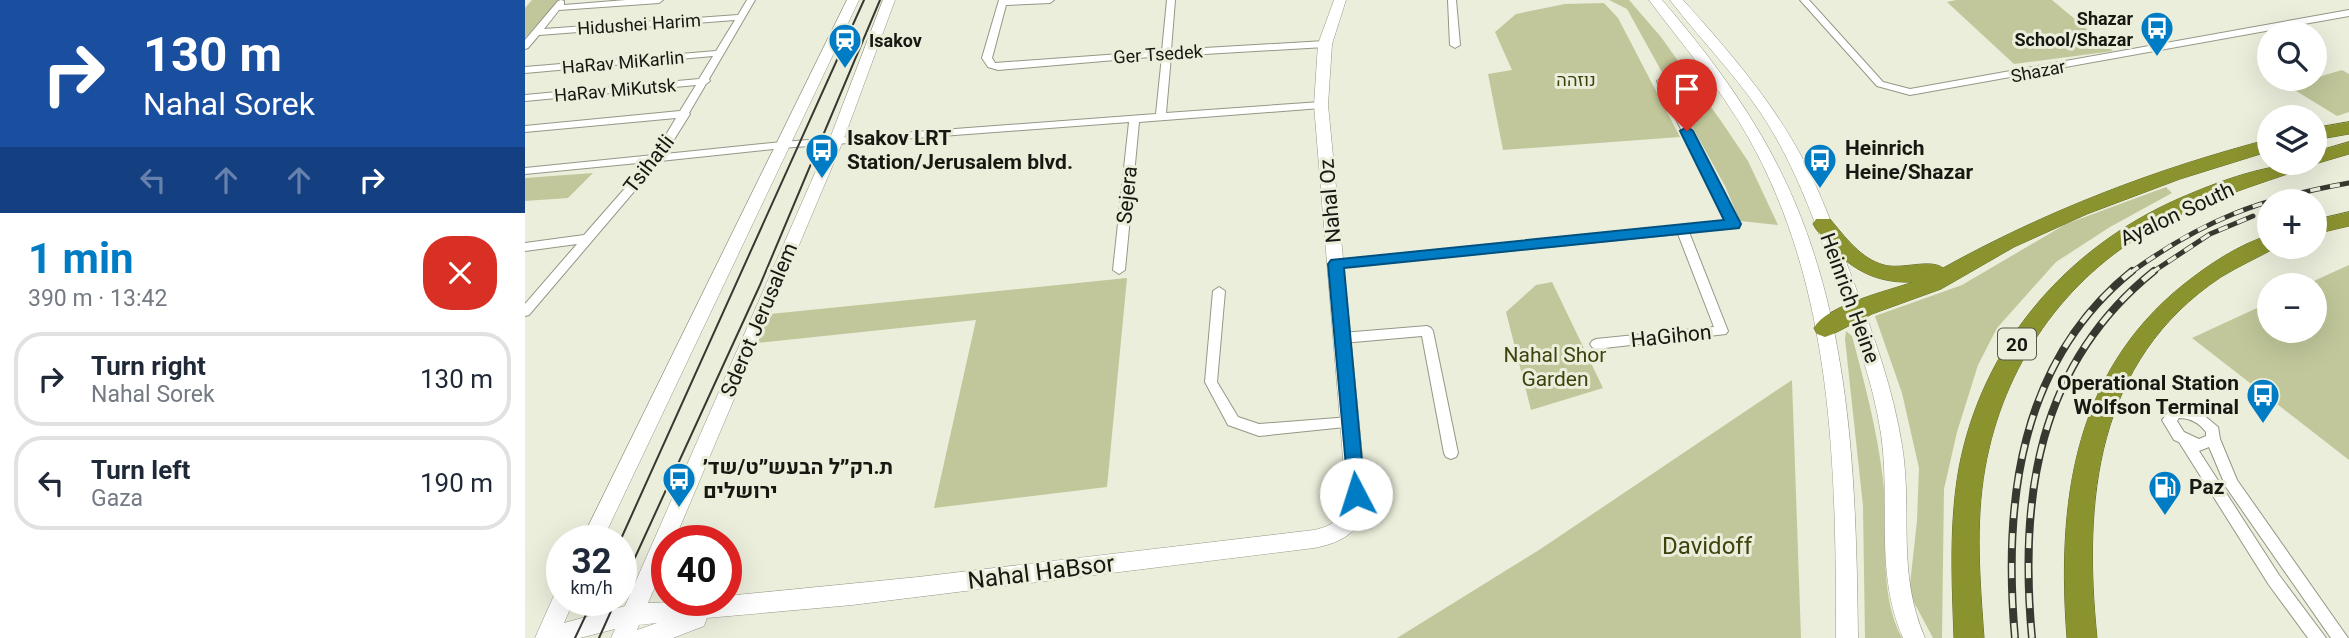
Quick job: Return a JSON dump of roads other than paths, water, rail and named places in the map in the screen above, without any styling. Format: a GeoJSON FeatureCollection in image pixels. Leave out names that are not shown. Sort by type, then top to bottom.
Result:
{"type":"FeatureCollection","features":[{"type":"Feature","properties":{"kind":"highway"},"geometry":{"type":"LineString","coordinates":[[2327,132],[2349,128]]}},
{"type":"Feature","properties":{"kind":"highway"},"geometry":{"type":"LineString","coordinates":[[2327,154],[2349,148]]}},
{"type":"Feature","properties":{"kind":"highway"},"geometry":{"type":"LineString","coordinates":[[1825,328],[1856,310],[1931,283],[1980,256],[2092,205],[2204,164],[2257,149]]}},
{"type":"Feature","properties":{"kind":"highway","name":"Ayalon South"},"geometry":{"type":"LineString","coordinates":[[1969,638],[1967,508],[1985,418],[2001,374],[2022,335],[2074,275],[2131,231],[2214,194],[2267,175]]}},
{"type":"Feature","properties":{"kind":"highway"},"geometry":{"type":"LineString","coordinates":[[2327,225],[2349,219]]}},
{"type":"Feature","properties":{"kind":"highway"},"geometry":{"type":"LineString","coordinates":[[1823,224],[1851,257],[1881,273],[1906,277],[1980,256]]}},
{"type":"Feature","properties":{"kind":"highway"},"geometry":{"type":"LineString","coordinates":[[2082,638],[2076,544],[2078,501],[2088,452],[2112,386],[2123,363],[2164,310],[2215,269],[2257,248]]}},
{"type":"Feature","properties":{"kind":"street"},"geometry":{"type":"LineString","coordinates":[[525,46],[557,8],[568,0]]}},
{"type":"Feature","properties":{"kind":"street"},"geometry":{"type":"LineString","coordinates":[[557,8],[659,0]]}},
{"type":"Feature","properties":{"kind":"street","name":"Tsihatli"},"geometry":{"type":"LineString","coordinates":[[525,312],[657,159],[751,0]]}},
{"type":"Feature","properties":{"kind":"street"},"geometry":{"type":"LineString","coordinates":[[599,525],[853,0]]}},
{"type":"Feature","properties":{"kind":"street","name":"Sderot Jerusalem"},"geometry":{"type":"LineString","coordinates":[[637,604],[836,141],[889,0]]}},
{"type":"Feature","properties":{"kind":"street"},"geometry":{"type":"LineString","coordinates":[[1002,2],[1050,0]]}},
{"type":"Feature","properties":{"kind":"street"},"geometry":{"type":"LineString","coordinates":[[1161,117],[1171,0]]}},
{"type":"Feature","properties":{"kind":"street","name":"Nahal Oz"},"geometry":{"type":"LineString","coordinates":[[1340,0],[1325,44],[1321,105],[1356,510],[1348,527]]}},
{"type":"Feature","properties":{"kind":"street"},"geometry":{"type":"LineString","coordinates":[[1452,0],[1455,45]]}},
{"type":"Feature","properties":{"kind":"street","name":"Heinrich Heine"},"geometry":{"type":"LineString","coordinates":[[1655,0],[1715,72],[1763,151],[1800,235],[1825,328],[1846,522],[1847,638]]}},
{"type":"Feature","properties":{"kind":"street","name":"Heinrich Heine"},"geometry":{"type":"LineString","coordinates":[[1676,0],[1724,53],[1763,107],[1810,189],[1856,310],[1886,412],[1896,477],[1898,594],[1914,638]]}},
{"type":"Feature","properties":{"kind":"street","name":"Shazar"},"geometry":{"type":"LineString","coordinates":[[1804,0],[1880,84],[1910,92],[2349,13]]}},
{"type":"Feature","properties":{"kind":"street","name":"Ger Tsedek"},"geometry":{"type":"LineString","coordinates":[[1002,2],[987,58],[991,65],[1325,44]]}},
{"type":"Feature","properties":{"kind":"street","name":"Hidushei Harim"},"geometry":{"type":"LineString","coordinates":[[537,32],[741,17]]}},
{"type":"Feature","properties":{"kind":"street","name":"HaRav MiKarlin"},"geometry":{"type":"LineString","coordinates":[[525,70],[720,53]]}},
{"type":"Feature","properties":{"kind":"street","name":"HaRav MiKutsk"},"geometry":{"type":"LineString","coordinates":[[525,98],[705,81]]}},
{"type":"Feature","properties":{"kind":"street"},"geometry":{"type":"LineString","coordinates":[[1336,264],[1734,224],[1662,81]]}},
{"type":"Feature","properties":{"kind":"street"},"geometry":{"type":"LineString","coordinates":[[525,171],[782,145],[1321,105]]}},
{"type":"Feature","properties":{"kind":"street"},"geometry":{"type":"LineString","coordinates":[[525,128],[685,114]]}},
{"type":"Feature","properties":{"kind":"street","name":"Sejera"},"geometry":{"type":"LineString","coordinates":[[1119,270],[1134,119]]}},
{"type":"Feature","properties":{"kind":"street","name":"HaGihon"},"geometry":{"type":"LineString","coordinates":[[1596,344],[1722,331],[1682,230]]}},
{"type":"Feature","properties":{"kind":"street"},"geometry":{"type":"LineString","coordinates":[[525,247],[587,239]]}},
{"type":"Feature","properties":{"kind":"street"},"geometry":{"type":"LineString","coordinates":[[1219,290],[1211,383],[1233,421],[1259,430],[1350,422]]}},
{"type":"Feature","properties":{"kind":"street"},"geometry":{"type":"LineString","coordinates":[[1342,338],[1427,331],[1451,453]]}},
{"type":"Feature","properties":{"kind":"street"},"geometry":{"type":"LineString","coordinates":[[2318,638],[2274,580],[2185,440],[2170,425],[2169,420],[2176,414],[2188,413],[2201,418],[2213,431],[2213,439],[2231,483],[2340,638]]}},
{"type":"Feature","properties":{"kind":"street"},"geometry":{"type":"LineString","coordinates":[[2185,440],[2206,444],[2213,439]]}},
{"type":"Feature","properties":{"kind":"street","name":"Nahal HaBsor"},"geometry":{"type":"LineString","coordinates":[[742,607],[1314,539],[1331,536],[1348,527]]}},
{"type":"Feature","properties":{"kind":"street"},"geometry":{"type":"LineString","coordinates":[[546,638],[556,616]]}},
{"type":"Feature","properties":{"kind":"street","name":"Sderot Jerusalem"},"geometry":{"type":"LineString","coordinates":[[622,638],[632,616]]}},
{"type":"Feature","properties":{"kind":"street","name":"Nahal HaBsor"},"geometry":{"type":"LineString","coordinates":[[556,638],[581,626],[632,616]]}},
{"type":"Feature","properties":{"kind":"street","name":"Nahal HaBsor"},"geometry":{"type":"LineString","coordinates":[[644,638],[673,625],[705,616]]}},
{"type":"Feature","properties":{"kind":"tram line"},"geometry":{"type":"LineString","coordinates":[[627,525],[864,0]]}},
{"type":"Feature","properties":{"kind":"tram line"},"geometry":{"type":"LineString","coordinates":[[637,553],[760,285],[880,0]]}},
{"type":"Feature","properties":{"kind":"tram line"},"geometry":{"type":"LineString","coordinates":[[575,638],[585,616]]}},
{"type":"Feature","properties":{"kind":"tram line"},"geometry":{"type":"LineString","coordinates":[[599,638],[609,616]]}},
{"type":"Feature","properties":{"kind":"railway"},"geometry":{"type":"LineString","coordinates":[[2130,273],[2183,238],[2234,214],[2287,196],[2349,183]]}},
{"type":"Feature","properties":{"kind":"railway"},"geometry":{"type":"LineString","coordinates":[[2154,271],[2210,234],[2253,216]]}},
{"type":"Feature","properties":{"kind":"railway"},"geometry":{"type":"LineString","coordinates":[[2015,638],[2012,536],[2017,487],[2027,438],[2042,392],[2064,348],[2094,307],[2132,271]]}},
{"type":"Feature","properties":{"kind":"railway"},"geometry":{"type":"LineString","coordinates":[[2032,638],[2029,535],[2034,485],[2044,437],[2061,392],[2084,348],[2115,308],[2154,271]]}},
{"type":"Feature","properties":{"kind":"place","name":"Shazar School/Shazar"},"geometry":{"type":"Point","coordinates":[2157,58]}},
{"type":"Feature","properties":{"kind":"place","name":"Isakov"},"geometry":{"type":"Point","coordinates":[845,70]}},
{"type":"Feature","properties":{"kind":"place","name":"Isakov LRT Station/Jerusalem blvd."},"geometry":{"type":"Point","coordinates":[822,180]}},
{"type":"Feature","properties":{"kind":"place","name":"Heinrich Heine/Shazar"},"geometry":{"type":"Point","coordinates":[1820,190]}},
{"type":"Feature","properties":{"kind":"place","name":"Operational Station Wolfson Terminal"},"geometry":{"type":"Point","coordinates":[2263,425]}},
{"type":"Feature","properties":{"kind":"place","name":"ת.רק״ל הבעש״ט/שד׳ ירושלים"},"geometry":{"type":"Point","coordinates":[679,509]}},
{"type":"Feature","properties":{"kind":"place","name":"Paz"},"geometry":{"type":"Point","coordinates":[2165,517]}},
{"type":"Feature","properties":{"kind":"park label","name":"נוזהה"},"geometry":{"type":"Point","coordinates":[1576,79]}},
{"type":"Feature","properties":{"kind":"park label","name":"Nahal Shor Garden"},"geometry":{"type":"Point","coordinates":[1555,367]}},
{"type":"Feature","properties":{"kind":"park label","name":"Davidoff"},"geometry":{"type":"Point","coordinates":[1707,546]}}]}
